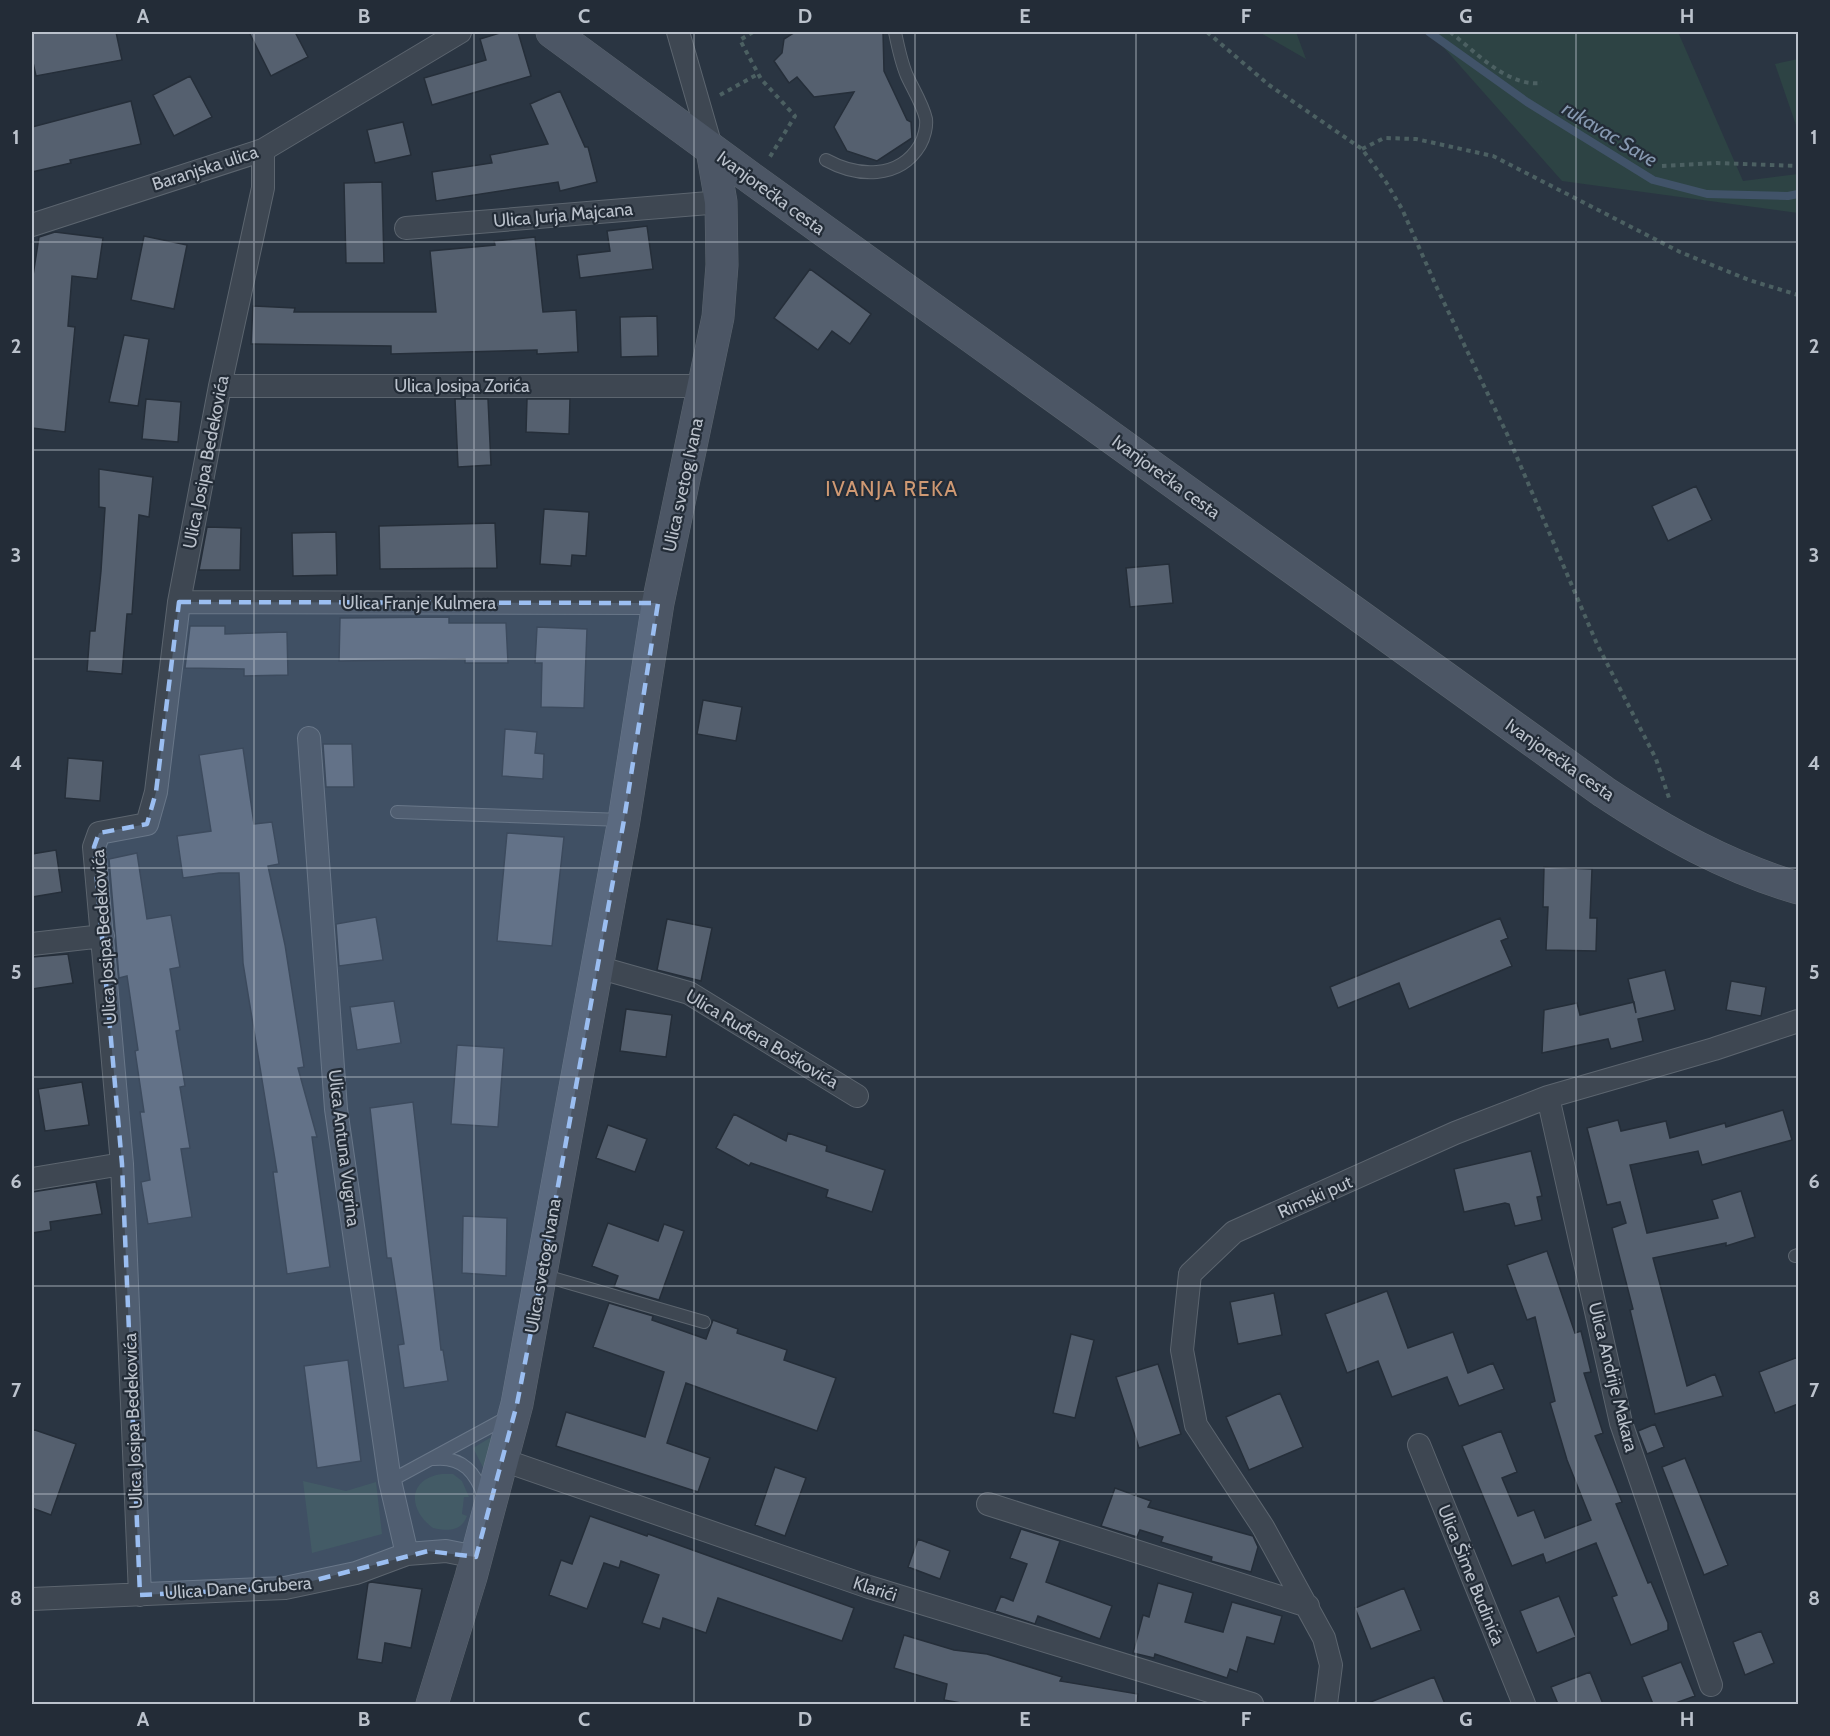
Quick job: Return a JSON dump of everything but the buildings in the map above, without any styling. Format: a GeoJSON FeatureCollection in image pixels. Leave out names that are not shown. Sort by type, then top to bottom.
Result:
{"type":"FeatureCollection","features":[{"type":"Feature","properties":{"kind":"street","name":"Baranjska ulica"},"geometry":{"type":"LineString","coordinates":[[32,225],[263,150],[460,32]]}},
{"type":"Feature","properties":{"kind":"street","name":"Ivanjorečka cesta"},"geometry":{"type":"LineString","coordinates":[[552,32],[712,150],[1604,792],[1679,840],[1742,870],[1798,888]]}},
{"type":"Feature","properties":{"kind":"street"},"geometry":{"type":"LineString","coordinates":[[678,32],[712,150]]}},
{"type":"Feature","properties":{"kind":"street","name":"Ulica Josipa Bedekovića"},"geometry":{"type":"LineString","coordinates":[[140,1595],[123,1164],[94,847],[99,832],[147,824],[156,792],[180,602],[220,386],[263,188],[263,150]]}},
{"type":"Feature","properties":{"kind":"street","name":"Ulica svetog Ivana"},"geometry":{"type":"LineString","coordinates":[[432,1704],[489,1512],[516,1410],[624,820],[658,603],[718,317],[722,265],[721,202],[712,150]]}},
{"type":"Feature","properties":{"kind":"street","name":"Ulica Jurja Majcana"},"geometry":{"type":"LineString","coordinates":[[406,228],[721,202]]}},
{"type":"Feature","properties":{"kind":"street","name":"Ulica Josipa Zorića"},"geometry":{"type":"LineString","coordinates":[[220,386],[704,386]]}},
{"type":"Feature","properties":{"kind":"street","name":"Ulica Franje Kulmera"},"geometry":{"type":"LineString","coordinates":[[180,602],[658,603]]}},
{"type":"Feature","properties":{"kind":"street","name":"Ulica Antuna Vugrina"},"geometry":{"type":"LineString","coordinates":[[309,738],[336,1109],[390,1481],[407,1554]]}},
{"type":"Feature","properties":{"kind":"street"},"geometry":{"type":"LineString","coordinates":[[32,944],[103,936]]}},
{"type":"Feature","properties":{"kind":"street","name":"Ulica Ruđera Boškovića"},"geometry":{"type":"LineString","coordinates":[[597,967],[689,993],[857,1096]]}},
{"type":"Feature","properties":{"kind":"street","name":"Rimski put"},"geometry":{"type":"LineString","coordinates":[[1326,1704],[1331,1665],[1324,1638],[1263,1527],[1196,1425],[1182,1350],[1190,1274],[1234,1232],[1455,1133],[1548,1097],[1798,1021]]}},
{"type":"Feature","properties":{"kind":"street","name":"Ulica Andrije Makara"},"geometry":{"type":"LineString","coordinates":[[1548,1097],[1621,1423],[1711,1685]]}},
{"type":"Feature","properties":{"kind":"street"},"geometry":{"type":"LineString","coordinates":[[32,1179],[123,1164]]}},
{"type":"Feature","properties":{"kind":"street","name":"Ulica Šime Budinića"},"geometry":{"type":"LineString","coordinates":[[1419,1445],[1524,1704]]}},
{"type":"Feature","properties":{"kind":"street","name":"Klarići"},"geometry":{"type":"LineString","coordinates":[[503,1460],[869,1587],[1252,1704]]}},
{"type":"Feature","properties":{"kind":"street"},"geometry":{"type":"LineString","coordinates":[[988,1504],[1308,1606]]}},
{"type":"Feature","properties":{"kind":"street","name":"Ulica Dane Grubera"},"geometry":{"type":"LineString","coordinates":[[32,1599],[285,1588],[356,1573],[407,1554],[446,1551],[476,1557]]}},
{"type":"Feature","properties":{"kind":"lane"},"geometry":{"type":"LineString","coordinates":[[826,160],[843,169],[878,173],[903,164],[915,153],[923,141],[926,119],[902,65],[895,32]]}},
{"type":"Feature","properties":{"kind":"lane"},"geometry":{"type":"LineString","coordinates":[[397,812],[624,820]]}},
{"type":"Feature","properties":{"kind":"lane"},"geometry":{"type":"LineString","coordinates":[[542,1275],[704,1322]]}},
{"type":"Feature","properties":{"kind":"lane"},"geometry":{"type":"LineString","coordinates":[[390,1481],[498,1424],[516,1410]]}},
{"type":"Feature","properties":{"kind":"lane"},"geometry":{"type":"LineString","coordinates":[[431,1459],[456,1460],[467,1466],[475,1476],[489,1512]]}},
{"type":"Feature","properties":{"kind":"path"},"geometry":{"type":"LineString","coordinates":[[753,32],[740,40],[758,74],[795,116],[765,165]]}},
{"type":"Feature","properties":{"kind":"path"},"geometry":{"type":"LineString","coordinates":[[1207,32],[1269,85],[1362,149],[1402,209],[1507,434],[1597,644],[1656,759],[1679,840]]}},
{"type":"Feature","properties":{"kind":"path"},"geometry":{"type":"LineString","coordinates":[[1450,32],[1508,76],[1526,85],[1542,83]]}},
{"type":"Feature","properties":{"kind":"path"},"geometry":{"type":"LineString","coordinates":[[719,95],[758,74]]}},
{"type":"Feature","properties":{"kind":"path"},"geometry":{"type":"LineString","coordinates":[[1362,149],[1384,138],[1416,139],[1493,156],[1680,252],[1749,280],[1798,295]]}},
{"type":"Feature","properties":{"kind":"path"},"geometry":{"type":"LineString","coordinates":[[1662,166],[1718,163],[1798,166]]}},
{"type":"Feature","properties":{"kind":"highlighted area"},"geometry":{"type":"Polygon","coordinates":[[[179,602],[658,603],[624,820],[542,1275],[517,1404],[476,1557],[428,1551],[285,1588],[140,1595],[122,1164],[94,847],[99,833],[147,824],[156,792],[179,602]]]}},
{"type":"Feature","properties":{"kind":"green space"},"geometry":{"type":"Polygon","coordinates":[[[1259,32],[1296,32],[1306,59],[1259,32]]]}},
{"type":"Feature","properties":{"kind":"green space"},"geometry":{"type":"Polygon","coordinates":[[[1430,32],[1678,32],[1743,181],[1798,174],[1798,213],[1562,181],[1430,32]]]}},
{"type":"Feature","properties":{"kind":"green space"},"geometry":{"type":"Polygon","coordinates":[[[1798,59],[1798,131],[1775,64],[1798,59]]]}},
{"type":"Feature","properties":{"kind":"green space"},"geometry":{"type":"Polygon","coordinates":[[[493,1436],[485,1471],[473,1448],[493,1436]]]}},
{"type":"Feature","properties":{"kind":"green space"},"geometry":{"type":"Polygon","coordinates":[[[442,1474],[453,1474],[462,1481],[469,1497],[464,1497],[462,1514],[467,1516],[461,1525],[453,1529],[433,1528],[419,1513],[416,1504],[415,1496],[422,1482],[442,1474]]]}},
{"type":"Feature","properties":{"kind":"green space"},"geometry":{"type":"Polygon","coordinates":[[[303,1481],[346,1491],[376,1482],[382,1534],[312,1553],[303,1481]]]}},
{"type":"Feature","properties":{"kind":"waterway","name":"rukavac Save"},"geometry":{"type":"LineString","coordinates":[[1429,32],[1527,102],[1653,180],[1707,194],[1788,196],[1798,194]]}},
{"type":"Feature","properties":{"kind":"district","name":"IVANJA REKA"},"geometry":{"type":"Point","coordinates":[892,489]}}]}
